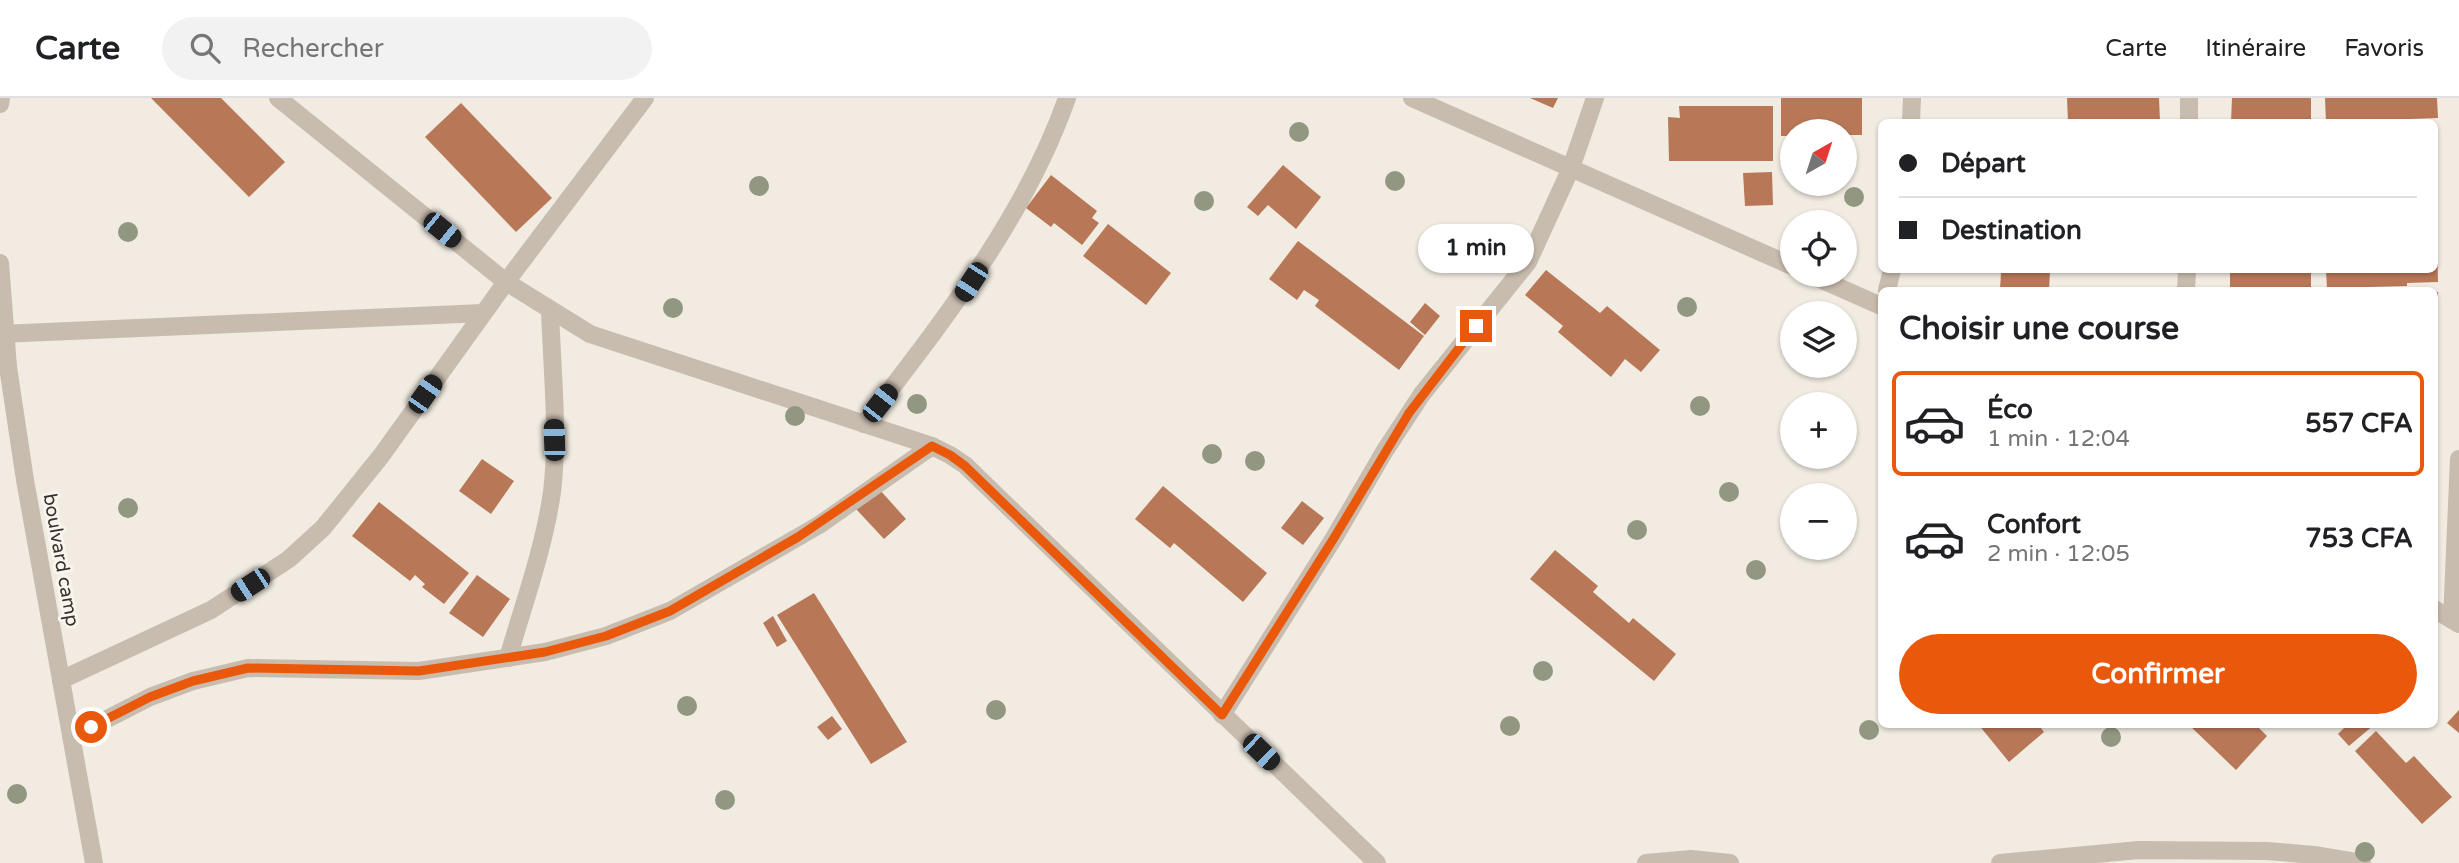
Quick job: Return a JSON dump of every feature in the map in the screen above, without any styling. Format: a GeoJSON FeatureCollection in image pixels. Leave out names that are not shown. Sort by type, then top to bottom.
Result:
{"type":"FeatureCollection","features":[{"type":"Feature","properties":{"kind":"street"},"geometry":{"type":"LineString","coordinates":[[0,104],[1,98]]}},
{"type":"Feature","properties":{"kind":"street"},"geometry":{"type":"LineString","coordinates":[[278,98],[506,282],[590,334],[932,446],[950,455],[965,466],[1377,863]]}},
{"type":"Feature","properties":{"kind":"street"},"geometry":{"type":"LineString","coordinates":[[61,680],[211,610],[289,559],[323,528],[381,456],[483,313],[645,98]]}},
{"type":"Feature","properties":{"kind":"street"},"geometry":{"type":"LineString","coordinates":[[864,424],[961,298],[992,250],[1054,135],[1067,98]]}},
{"type":"Feature","properties":{"kind":"street"},"geometry":{"type":"LineString","coordinates":[[1412,98],[1780,261]]}},
{"type":"Feature","properties":{"kind":"street"},"geometry":{"type":"LineString","coordinates":[[1222,715],[1422,394],[1528,262],[1571,167],[1595,98]]}},
{"type":"Feature","properties":{"kind":"street"},"geometry":{"type":"LineString","coordinates":[[1911,119],[1912,98]]}},
{"type":"Feature","properties":{"kind":"street"},"geometry":{"type":"LineString","coordinates":[[2189,98],[2189,119]]}},
{"type":"Feature","properties":{"kind":"street","name":"boulvard camp"},"geometry":{"type":"LineString","coordinates":[[0,263],[3,334],[25,480],[94,863]]}},
{"type":"Feature","properties":{"kind":"street"},"geometry":{"type":"LineString","coordinates":[[1838,287],[1878,305]]}},
{"type":"Feature","properties":{"kind":"street"},"geometry":{"type":"LineString","coordinates":[[508,658],[542,540],[552,491],[554,440],[550,311]]}},
{"type":"Feature","properties":{"kind":"street"},"geometry":{"type":"LineString","coordinates":[[3,334],[483,313]]}},
{"type":"Feature","properties":{"kind":"street"},"geometry":{"type":"LineString","coordinates":[[72,737],[150,697],[193,681],[248,668],[419,671],[545,652],[606,636],[670,611],[819,525],[932,446]]}},
{"type":"Feature","properties":{"kind":"street"},"geometry":{"type":"LineString","coordinates":[[2438,611],[2456,622],[2459,459]]}},
{"type":"Feature","properties":{"kind":"street"},"geometry":{"type":"LineString","coordinates":[[2000,863],[2139,850],[2267,851],[2362,863]]}},
{"type":"Feature","properties":{"kind":"street"},"geometry":{"type":"LineString","coordinates":[[1646,863],[1691,859],[1730,863]]}},
{"type":"Feature","properties":{"kind":"building"},"geometry":{"type":"Polygon","coordinates":[[[151,98],[221,98],[285,162],[249,197],[151,98]]]}},
{"type":"Feature","properties":{"kind":"building"},"geometry":{"type":"Polygon","coordinates":[[[1530,98],[1558,98],[1553,108],[1530,98]]]}},
{"type":"Feature","properties":{"kind":"building"},"geometry":{"type":"Polygon","coordinates":[[[1781,98],[1862,98],[1862,135],[1857,135],[1857,119],[1781,119],[1781,98]]]}},
{"type":"Feature","properties":{"kind":"building"},"geometry":{"type":"Polygon","coordinates":[[[2067,98],[2159,98],[2160,119],[2068,119],[2067,98]]]}},
{"type":"Feature","properties":{"kind":"building"},"geometry":{"type":"Polygon","coordinates":[[[2232,98],[2311,98],[2311,119],[2231,119],[2232,98]]]}},
{"type":"Feature","properties":{"kind":"building"},"geometry":{"type":"Polygon","coordinates":[[[2325,98],[2437,98],[2438,118],[2326,119],[2325,98]]]}},
{"type":"Feature","properties":{"kind":"building"},"geometry":{"type":"Polygon","coordinates":[[[461,103],[552,198],[516,232],[425,137],[461,103]]]}},
{"type":"Feature","properties":{"kind":"building"},"geometry":{"type":"Polygon","coordinates":[[[1679,106],[1773,106],[1773,161],[1669,161],[1668,117],[1680,118],[1679,106]]]}},
{"type":"Feature","properties":{"kind":"building"},"geometry":{"type":"Polygon","coordinates":[[[1283,165],[1321,197],[1296,229],[1268,205],[1258,216],[1247,207],[1283,165]]]}},
{"type":"Feature","properties":{"kind":"building"},"geometry":{"type":"Polygon","coordinates":[[[1772,172],[1773,205],[1745,206],[1743,173],[1772,172]]]}},
{"type":"Feature","properties":{"kind":"building"},"geometry":{"type":"Polygon","coordinates":[[[1051,175],[1097,211],[1092,218],[1099,223],[1082,245],[1054,223],[1051,227],[1026,208],[1051,175]]]}},
{"type":"Feature","properties":{"kind":"building"},"geometry":{"type":"Polygon","coordinates":[[[1108,224],[1171,273],[1146,305],[1083,256],[1108,224]]]}},
{"type":"Feature","properties":{"kind":"building"},"geometry":{"type":"Polygon","coordinates":[[[1298,241],[1424,336],[1399,370],[1315,306],[1319,300],[1304,290],[1297,300],[1269,279],[1298,241]]]}},
{"type":"Feature","properties":{"kind":"building"},"geometry":{"type":"Polygon","coordinates":[[[1546,270],[1600,313],[1607,306],[1660,350],[1641,372],[1625,359],[1611,377],[1558,332],[1563,326],[1525,295],[1546,270]]]}},
{"type":"Feature","properties":{"kind":"building"},"geometry":{"type":"Polygon","coordinates":[[[2001,273],[2050,273],[2049,287],[2000,287],[2001,273]]]}},
{"type":"Feature","properties":{"kind":"building"},"geometry":{"type":"Polygon","coordinates":[[[2230,273],[2311,273],[2311,287],[2230,287],[2230,273]]]}},
{"type":"Feature","properties":{"kind":"building"},"geometry":{"type":"Polygon","coordinates":[[[2326,273],[2438,273],[2438,282],[2407,283],[2407,286],[2327,287],[2326,273]]]}},
{"type":"Feature","properties":{"kind":"building"},"geometry":{"type":"Polygon","coordinates":[[[1425,303],[1440,316],[1425,335],[1410,322],[1425,303]]]}},
{"type":"Feature","properties":{"kind":"building"},"geometry":{"type":"Polygon","coordinates":[[[482,459],[514,481],[491,514],[459,491],[482,459]]]}},
{"type":"Feature","properties":{"kind":"building"},"geometry":{"type":"Polygon","coordinates":[[[1163,486],[1267,573],[1243,602],[1174,543],[1170,548],[1135,519],[1163,486]]]}},
{"type":"Feature","properties":{"kind":"building"},"geometry":{"type":"Polygon","coordinates":[[[879,489],[906,519],[884,539],[856,509],[879,489]]]}},
{"type":"Feature","properties":{"kind":"building"},"geometry":{"type":"Polygon","coordinates":[[[1302,501],[1324,518],[1303,545],[1281,528],[1302,501]]]}},
{"type":"Feature","properties":{"kind":"building"},"geometry":{"type":"Polygon","coordinates":[[[379,502],[469,573],[444,604],[422,587],[425,584],[415,575],[410,581],[352,536],[379,502]]]}},
{"type":"Feature","properties":{"kind":"building"},"geometry":{"type":"Polygon","coordinates":[[[1555,550],[1598,586],[1593,592],[1629,623],[1633,618],[1676,654],[1654,681],[1530,579],[1555,550]]]}},
{"type":"Feature","properties":{"kind":"building"},"geometry":{"type":"Polygon","coordinates":[[[477,575],[510,599],[483,637],[449,613],[477,575]]]}},
{"type":"Feature","properties":{"kind":"building"},"geometry":{"type":"Polygon","coordinates":[[[814,593],[907,742],[871,764],[777,615],[814,593]]]}},
{"type":"Feature","properties":{"kind":"building"},"geometry":{"type":"Polygon","coordinates":[[[773,616],[787,641],[777,647],[763,623],[773,616]]]}},
{"type":"Feature","properties":{"kind":"building"},"geometry":{"type":"Polygon","coordinates":[[[2459,710],[2459,733],[2447,723],[2459,710]]]}},
{"type":"Feature","properties":{"kind":"building"},"geometry":{"type":"Polygon","coordinates":[[[832,716],[842,729],[828,740],[817,727],[832,716]]]}},
{"type":"Feature","properties":{"kind":"building"},"geometry":{"type":"Polygon","coordinates":[[[1981,728],[2041,728],[2044,732],[2009,762],[1981,728]]]}},
{"type":"Feature","properties":{"kind":"building"},"geometry":{"type":"Polygon","coordinates":[[[2192,728],[2259,728],[2267,736],[2236,770],[2192,728]]]}},
{"type":"Feature","properties":{"kind":"building"},"geometry":{"type":"Polygon","coordinates":[[[2344,728],[2370,728],[2349,746],[2338,734],[2344,728]]]}},
{"type":"Feature","properties":{"kind":"building"},"geometry":{"type":"Polygon","coordinates":[[[2376,731],[2406,763],[2414,756],[2452,797],[2422,824],[2355,751],[2376,731]]]}},
{"type":"Feature","properties":{"kind":"route"},"geometry":{"type":"LineString","coordinates":[[91,727],[150,697],[193,681],[248,668],[419,671],[545,652],[606,636],[670,611],[819,525],[932,446],[965,466],[1222,715],[1409,413],[1476,326]]}}]}
